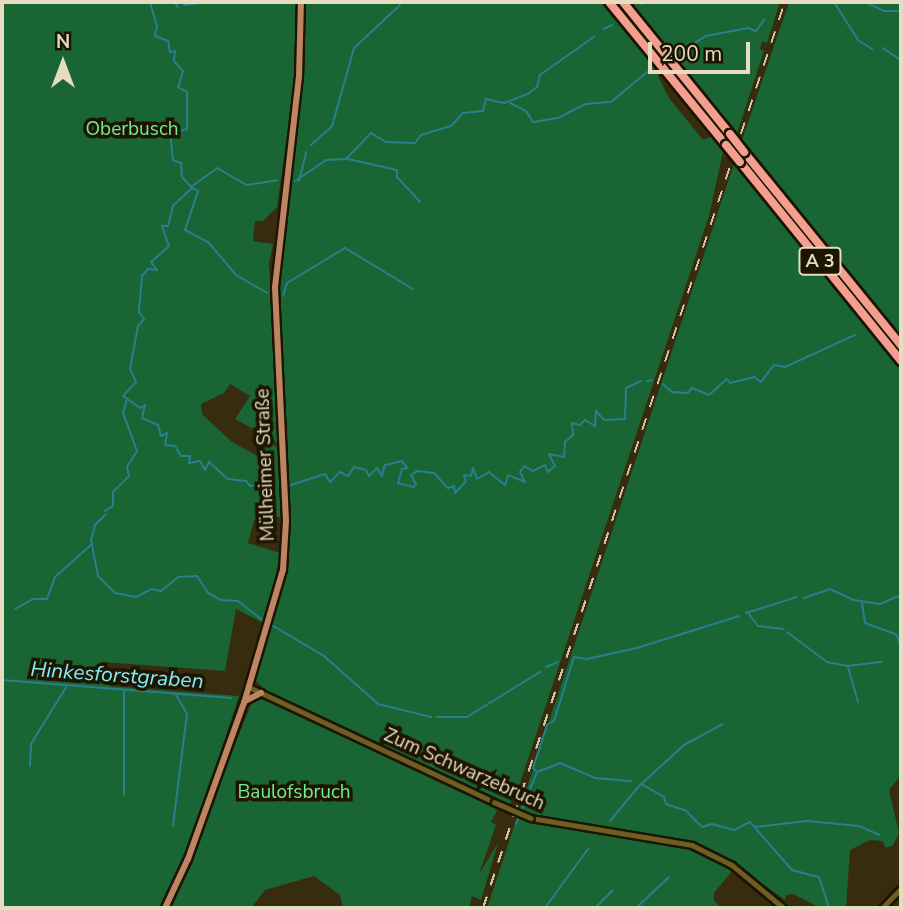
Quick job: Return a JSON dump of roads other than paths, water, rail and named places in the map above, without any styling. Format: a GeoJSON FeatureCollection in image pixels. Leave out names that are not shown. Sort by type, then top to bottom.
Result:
{"type":"FeatureCollection","features":[{"type":"Feature","properties":{"kind":"highway","name":"A 3"},"geometry":{"type":"LineString","coordinates":[[609,2],[901,361]]}},
{"type":"Feature","properties":{"kind":"highway","name":"A 3"},"geometry":{"type":"LineString","coordinates":[[623,2],[901,345]]}},
{"type":"Feature","properties":{"kind":"main road","name":"Mülheimer Straße"},"geometry":{"type":"LineString","coordinates":[[165,908],[188,859],[244,703],[279,591],[285,550],[275,288],[299,78],[301,2]]}},
{"type":"Feature","properties":{"kind":"main road"},"geometry":{"type":"LineString","coordinates":[[244,703],[261,693]]}},
{"type":"Feature","properties":{"kind":"street","name":"Zum Schwarzebruch"},"geometry":{"type":"LineString","coordinates":[[249,687],[531,818],[692,845],[732,866],[784,908]]}},
{"type":"Feature","properties":{"kind":"street"},"geometry":{"type":"LineString","coordinates":[[882,908],[901,888]]}},
{"type":"Feature","properties":{"kind":"waterway"},"geometry":{"type":"LineString","coordinates":[[150,2],[157,27],[155,36],[168,41],[170,52],[175,51],[174,61],[183,71],[178,87],[187,92],[187,129],[173,133],[171,139],[173,160],[181,163],[182,177],[192,188],[173,206],[168,226],[162,226],[169,246],[151,262],[157,270],[148,269],[142,276],[139,312],[144,319],[138,326],[130,369],[136,382],[123,396],[140,408],[145,405],[142,418],[158,425],[161,436],[167,433],[165,445],[175,446],[181,456],[190,456],[189,463],[200,461],[205,470],[209,462],[228,479],[246,481],[250,486],[274,482]]}},
{"type":"Feature","properties":{"kind":"waterway"},"geometry":{"type":"LineString","coordinates":[[174,2],[178,7]]}},
{"type":"Feature","properties":{"kind":"waterway"},"geometry":{"type":"LineString","coordinates":[[184,5],[210,2]]}},
{"type":"Feature","properties":{"kind":"waterway"},"geometry":{"type":"LineString","coordinates":[[641,4],[645,2]]}},
{"type":"Feature","properties":{"kind":"waterway"},"geometry":{"type":"LineString","coordinates":[[834,2],[858,40],[872,49]]}},
{"type":"Feature","properties":{"kind":"waterway"},"geometry":{"type":"LineString","coordinates":[[865,2],[884,11],[901,11]]}},
{"type":"Feature","properties":{"kind":"waterway"},"geometry":{"type":"LineString","coordinates":[[311,145],[332,126],[354,48],[400,5]]}},
{"type":"Feature","properties":{"kind":"waterway"},"geometry":{"type":"LineString","coordinates":[[681,52],[706,36],[748,28],[756,31],[764,20]]}},
{"type":"Feature","properties":{"kind":"waterway"},"geometry":{"type":"LineString","coordinates":[[604,29],[612,25]]}},
{"type":"Feature","properties":{"kind":"waterway"},"geometry":{"type":"LineString","coordinates":[[295,181],[326,160],[346,159],[371,133],[386,142],[415,143],[421,135],[451,126],[463,113],[483,111],[486,99],[504,103],[528,94],[537,87],[540,75],[595,36]]}},
{"type":"Feature","properties":{"kind":"waterway"},"geometry":{"type":"LineString","coordinates":[[883,48],[901,60]]}},
{"type":"Feature","properties":{"kind":"waterway"},"geometry":{"type":"LineString","coordinates":[[611,102],[647,72]]}},
{"type":"Feature","properties":{"kind":"waterway"},"geometry":{"type":"LineString","coordinates":[[510,103],[526,111],[533,122],[558,118],[586,104],[609,102]]}},
{"type":"Feature","properties":{"kind":"waterway"},"geometry":{"type":"LineString","coordinates":[[299,181],[306,152]]}},
{"type":"Feature","properties":{"kind":"waterway"},"geometry":{"type":"LineString","coordinates":[[348,159],[397,170],[397,177],[420,202]]}},
{"type":"Feature","properties":{"kind":"waterway"},"geometry":{"type":"LineString","coordinates":[[191,187],[217,168],[247,185],[277,180]]}},
{"type":"Feature","properties":{"kind":"waterway"},"geometry":{"type":"LineString","coordinates":[[192,188],[198,191],[185,230],[209,243],[236,275],[267,293]]}},
{"type":"Feature","properties":{"kind":"waterway"},"geometry":{"type":"LineString","coordinates":[[283,296],[287,283],[345,248],[413,289]]}},
{"type":"Feature","properties":{"kind":"waterway"},"geometry":{"type":"LineString","coordinates":[[663,384],[672,392],[688,393],[692,388],[709,395],[727,379],[730,383],[754,377],[761,382],[774,365],[785,367],[855,335]]}},
{"type":"Feature","properties":{"kind":"waterway"},"geometry":{"type":"LineString","coordinates":[[647,381],[652,380]]}},
{"type":"Feature","properties":{"kind":"waterway"},"geometry":{"type":"LineString","coordinates":[[291,485],[325,474],[330,482],[340,472],[348,476],[354,467],[366,470],[369,476],[377,468],[382,476],[385,465],[402,461],[407,468],[402,469],[398,483],[413,487],[416,484],[411,475],[417,471],[434,473],[448,488],[454,486],[455,493],[466,481],[464,475],[471,476],[473,468],[477,479],[489,472],[505,485],[508,475],[525,482],[520,472],[524,466],[533,471],[545,465],[548,472],[555,466],[549,454],[564,457],[565,442],[573,435],[572,423],[580,425],[585,420],[595,426],[596,411],[604,420],[625,419],[626,388],[641,381]]}},
{"type":"Feature","properties":{"kind":"waterway"},"geometry":{"type":"LineString","coordinates":[[105,511],[113,506],[113,492],[129,476],[127,467],[137,451],[123,413],[127,399]]}},
{"type":"Feature","properties":{"kind":"waterway"},"geometry":{"type":"LineString","coordinates":[[106,514],[95,525],[91,540],[98,576],[115,593],[136,597],[152,589],[161,591],[178,577],[197,576],[208,593],[221,600],[238,601],[265,622]]}},
{"type":"Feature","properties":{"kind":"waterway"},"geometry":{"type":"LineString","coordinates":[[15,609],[33,599],[47,599],[55,577],[92,544]]}},
{"type":"Feature","properties":{"kind":"waterway"},"geometry":{"type":"LineString","coordinates":[[804,598],[830,589],[854,600],[880,604],[901,595]]}},
{"type":"Feature","properties":{"kind":"waterway"},"geometry":{"type":"LineString","coordinates":[[746,613],[797,597]]}},
{"type":"Feature","properties":{"kind":"waterway"},"geometry":{"type":"LineString","coordinates":[[862,602],[865,623],[896,634],[901,646]]}},
{"type":"Feature","properties":{"kind":"waterway"},"geometry":{"type":"LineString","coordinates":[[749,614],[758,626],[783,629]]}},
{"type":"Feature","properties":{"kind":"waterway"},"geometry":{"type":"LineString","coordinates":[[521,811],[537,772],[533,768],[547,725],[554,721],[574,657],[587,659],[637,648],[739,616]]}},
{"type":"Feature","properties":{"kind":"waterway"},"geometry":{"type":"LineString","coordinates":[[270,624],[324,656],[378,704],[431,717]]}},
{"type":"Feature","properties":{"kind":"waterway"},"geometry":{"type":"LineString","coordinates":[[787,632],[827,662],[848,666],[882,662]]}},
{"type":"Feature","properties":{"kind":"waterway"},"geometry":{"type":"LineString","coordinates":[[546,667],[558,662]]}},
{"type":"Feature","properties":{"kind":"waterway"},"geometry":{"type":"LineString","coordinates":[[848,667],[858,703]]}},
{"type":"Feature","properties":{"kind":"waterway"},"geometry":{"type":"LineString","coordinates":[[437,717],[467,717],[540,672]]}},
{"type":"Feature","properties":{"kind":"waterway","name":"Hinkesforstgraben"},"geometry":{"type":"LineString","coordinates":[[2,680],[231,698]]}},
{"type":"Feature","properties":{"kind":"waterway"},"geometry":{"type":"LineString","coordinates":[[30,766],[31,744],[66,687]]}},
{"type":"Feature","properties":{"kind":"waterway"},"geometry":{"type":"LineString","coordinates":[[124,691],[124,795]]}},
{"type":"Feature","properties":{"kind":"waterway"},"geometry":{"type":"LineString","coordinates":[[173,826],[187,714],[176,695]]}},
{"type":"Feature","properties":{"kind":"waterway"},"geometry":{"type":"LineString","coordinates":[[610,821],[639,786],[684,745],[723,724]]}},
{"type":"Feature","properties":{"kind":"waterway"},"geometry":{"type":"LineString","coordinates":[[537,772],[560,763],[595,778],[632,781]]}},
{"type":"Feature","properties":{"kind":"waterway"},"geometry":{"type":"LineString","coordinates":[[641,784],[664,797],[666,804],[685,810],[702,827],[712,824],[734,830],[750,822],[792,870],[819,877],[829,908]]}},
{"type":"Feature","properties":{"kind":"waterway"},"geometry":{"type":"LineString","coordinates":[[516,824],[519,816]]}},
{"type":"Feature","properties":{"kind":"waterway"},"geometry":{"type":"LineString","coordinates":[[755,827],[807,821],[859,826],[879,835]]}},
{"type":"Feature","properties":{"kind":"waterway"},"geometry":{"type":"LineString","coordinates":[[545,908],[588,849]]}},
{"type":"Feature","properties":{"kind":"waterway"},"geometry":{"type":"LineString","coordinates":[[636,908],[669,877]]}},
{"type":"Feature","properties":{"kind":"waterway"},"geometry":{"type":"LineString","coordinates":[[595,908],[613,890]]}},
{"type":"Feature","properties":{"kind":"railway"},"geometry":{"type":"LineString","coordinates":[[483,908],[785,2]]}},
{"type":"Feature","properties":{"kind":"park label","name":"Oberbusch"},"geometry":{"type":"Point","coordinates":[132,130]}},
{"type":"Feature","properties":{"kind":"park label","name":"Baulofsbruch"},"geometry":{"type":"Point","coordinates":[294,793]}}]}
